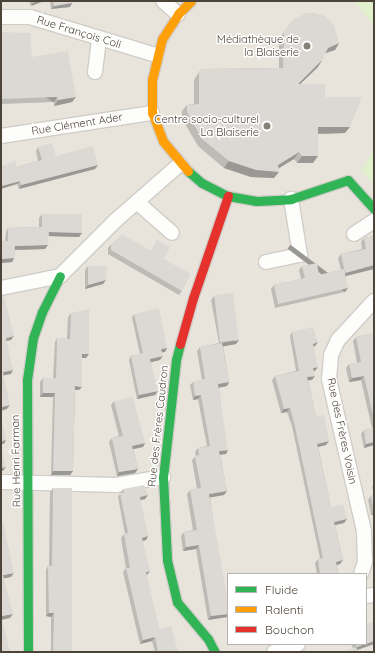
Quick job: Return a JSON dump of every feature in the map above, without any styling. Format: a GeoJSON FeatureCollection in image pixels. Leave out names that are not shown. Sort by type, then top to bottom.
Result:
{"type":"FeatureCollection","features":[{"type":"Feature","properties":{"kind":"street"},"geometry":{"type":"LineString","coordinates":[[163,1],[178,14]]}},
{"type":"Feature","properties":{"kind":"street"},"geometry":{"type":"LineString","coordinates":[[191,1],[178,14],[162,39],[156,55],[152,80],[152,113],[163,141],[180,164],[202,183],[228,196],[257,201],[291,199],[348,180],[374,209]]}},
{"type":"Feature","properties":{"kind":"street","name":"Rue François Coli"},"geometry":{"type":"LineString","coordinates":[[1,17],[30,17],[99,40],[156,55]]}},
{"type":"Feature","properties":{"kind":"street"},"geometry":{"type":"LineString","coordinates":[[95,72],[99,40]]}},
{"type":"Feature","properties":{"kind":"street","name":"Rue Clément Ader"},"geometry":{"type":"LineString","coordinates":[[1,136],[99,119],[152,113]]}},
{"type":"Feature","properties":{"kind":"street"},"geometry":{"type":"LineString","coordinates":[[1,288],[60,276],[116,221],[180,164]]}},
{"type":"Feature","properties":{"kind":"street","name":"Rue des Frères Caudron"},"geometry":{"type":"LineString","coordinates":[[215,652],[208,639],[177,602],[168,560],[162,477],[176,360],[193,298],[210,253],[228,196]]}},
{"type":"Feature","properties":{"kind":"street"},"geometry":{"type":"LineString","coordinates":[[266,262],[300,255],[291,199]]}},
{"type":"Feature","properties":{"kind":"street"},"geometry":{"type":"LineString","coordinates":[[138,203],[172,233]]}},
{"type":"Feature","properties":{"kind":"street"},"geometry":{"type":"LineString","coordinates":[[354,234],[374,221]]}},
{"type":"Feature","properties":{"kind":"street","name":"Rue Henri Farman"},"geometry":{"type":"LineString","coordinates":[[28,652],[29,499],[26,484],[27,380],[33,338],[42,312],[60,276]]}},
{"type":"Feature","properties":{"kind":"street","name":"Rue des Frères Voisin"},"geometry":{"type":"LineString","coordinates":[[361,573],[365,562],[364,531],[329,379],[332,355],[338,340],[374,301]]}},
{"type":"Feature","properties":{"kind":"street"},"geometry":{"type":"LineString","coordinates":[[1,482],[26,484],[116,485],[162,477]]}},
{"type":"Feature","properties":{"kind":"street"},"geometry":{"type":"LineString","coordinates":[[274,652],[295,645]]}},
{"type":"Feature","properties":{"kind":"street"},"geometry":{"type":"LineString","coordinates":[[215,652],[225,652]]}},
{"type":"Feature","properties":{"kind":"shaded area"},"geometry":{"type":"Polygon","coordinates":[[[1,1],[374,1],[374,652],[1,652],[1,1]]]}},
{"type":"Feature","properties":{"kind":"green space"},"geometry":{"type":"Polygon","coordinates":[[[354,1],[374,1],[374,28],[371,22],[354,1]]]}},
{"type":"Feature","properties":{"kind":"green space"},"geometry":{"type":"Polygon","coordinates":[[[374,149],[374,184],[361,171],[374,149]]]}},
{"type":"Feature","properties":{"kind":"building"},"geometry":{"type":"Polygon","coordinates":[[[53,1],[72,1],[72,3],[54,6],[53,1]]]}},
{"type":"Feature","properties":{"kind":"building","name":"Centre socio-culturel La Blaiserie"},"geometry":{"type":"Polygon","coordinates":[[[307,13],[315,13],[325,16],[334,25],[339,43],[328,48],[322,60],[298,84],[325,84],[325,97],[362,97],[350,127],[318,127],[318,156],[302,156],[299,152],[278,165],[279,172],[256,170],[229,161],[202,139],[187,112],[187,105],[199,104],[199,73],[201,69],[283,68],[284,32],[294,19],[307,13]]]}},
{"type":"Feature","properties":{"kind":"building"},"geometry":{"type":"Polygon","coordinates":[[[1,32],[30,33],[32,57],[68,51],[76,97],[58,100],[57,97],[1,99],[1,32]]]}},
{"type":"Feature","properties":{"kind":"building"},"geometry":{"type":"Polygon","coordinates":[[[52,143],[56,156],[93,146],[98,165],[21,185],[20,181],[1,186],[1,166],[15,161],[17,167],[42,160],[38,147],[52,143]]]}},
{"type":"Feature","properties":{"kind":"building"},"geometry":{"type":"Polygon","coordinates":[[[42,214],[82,214],[82,233],[49,232],[48,245],[15,246],[14,258],[1,259],[1,241],[8,241],[8,228],[42,227],[42,214]]]}},
{"type":"Feature","properties":{"kind":"building"},"geometry":{"type":"Polygon","coordinates":[[[122,234],[151,251],[157,240],[170,247],[164,259],[191,274],[182,291],[111,250],[111,244],[122,234]]]}},
{"type":"Feature","properties":{"kind":"building"},"geometry":{"type":"Polygon","coordinates":[[[374,236],[374,265],[345,273],[341,254],[366,249],[364,238],[374,236]]]}},
{"type":"Feature","properties":{"kind":"building"},"geometry":{"type":"Polygon","coordinates":[[[317,263],[319,275],[344,269],[348,288],[278,304],[274,285],[305,278],[302,266],[317,263]]]}},
{"type":"Feature","properties":{"kind":"building"},"geometry":{"type":"Polygon","coordinates":[[[88,266],[107,266],[106,280],[88,285],[88,266]]]}},
{"type":"Feature","properties":{"kind":"building"},"geometry":{"type":"Polygon","coordinates":[[[233,293],[239,340],[220,342],[214,295],[233,293]]]}},
{"type":"Feature","properties":{"kind":"building"},"geometry":{"type":"Polygon","coordinates":[[[4,296],[14,336],[6,338],[13,370],[3,372],[10,405],[1,407],[1,297],[4,296]]]}},
{"type":"Feature","properties":{"kind":"building"},"geometry":{"type":"Polygon","coordinates":[[[159,308],[167,348],[161,349],[163,356],[150,359],[158,391],[139,395],[131,356],[143,353],[134,314],[159,308]]]}},
{"type":"Feature","properties":{"kind":"building"},"geometry":{"type":"Polygon","coordinates":[[[89,309],[89,354],[82,354],[82,387],[75,386],[73,471],[53,471],[55,393],[43,393],[43,378],[56,378],[57,338],[70,339],[71,313],[89,309]]]}},
{"type":"Feature","properties":{"kind":"building"},"geometry":{"type":"Polygon","coordinates":[[[313,327],[318,342],[313,344],[318,367],[313,368],[315,376],[307,377],[316,416],[324,415],[329,441],[317,444],[331,507],[343,504],[347,519],[334,522],[343,560],[336,562],[338,573],[320,573],[318,559],[323,558],[294,422],[290,408],[284,409],[275,376],[299,371],[292,332],[313,327]]]}},
{"type":"Feature","properties":{"kind":"building"},"geometry":{"type":"Polygon","coordinates":[[[374,333],[374,419],[364,376],[352,378],[349,364],[361,362],[356,337],[374,333]]]}},
{"type":"Feature","properties":{"kind":"building"},"geometry":{"type":"Polygon","coordinates":[[[222,343],[229,382],[218,384],[228,450],[219,451],[227,491],[209,494],[227,597],[227,614],[211,616],[199,545],[186,547],[184,532],[197,530],[190,490],[201,488],[195,456],[199,455],[198,448],[210,446],[201,395],[195,396],[193,382],[205,379],[200,347],[222,343]]]}},
{"type":"Feature","properties":{"kind":"building"},"geometry":{"type":"Polygon","coordinates":[[[133,397],[145,443],[132,446],[138,469],[119,472],[112,438],[123,436],[114,401],[133,397]]]}},
{"type":"Feature","properties":{"kind":"building"},"geometry":{"type":"Polygon","coordinates":[[[1,416],[6,440],[1,441],[1,416]]]}},
{"type":"Feature","properties":{"kind":"building"},"geometry":{"type":"Polygon","coordinates":[[[374,427],[374,442],[366,444],[364,430],[374,427]]]}},
{"type":"Feature","properties":{"kind":"building"},"geometry":{"type":"Polygon","coordinates":[[[1,446],[6,467],[1,468],[1,446]]]}},
{"type":"Feature","properties":{"kind":"building"},"geometry":{"type":"Polygon","coordinates":[[[144,485],[148,495],[140,497],[148,536],[142,538],[150,571],[146,572],[159,629],[171,626],[178,652],[158,652],[155,637],[143,640],[126,568],[130,568],[124,534],[128,533],[120,493],[124,493],[123,489],[144,485]]]}},
{"type":"Feature","properties":{"kind":"building"},"geometry":{"type":"Polygon","coordinates":[[[53,488],[72,488],[72,652],[53,652],[54,613],[49,613],[48,566],[52,566],[53,488]]]}},
{"type":"Feature","properties":{"kind":"building"},"geometry":{"type":"Polygon","coordinates":[[[374,495],[374,511],[371,496],[374,495]]]}},
{"type":"Feature","properties":{"kind":"building"},"geometry":{"type":"Polygon","coordinates":[[[1,522],[3,522],[14,573],[3,575],[13,614],[1,616],[1,522]]]}},
{"type":"Feature","properties":{"kind":"building"},"geometry":{"type":"Polygon","coordinates":[[[1,616],[10,652],[1,652],[1,616]]]}},
{"type":"Feature","properties":{"kind":"building"},"geometry":{"type":"Polygon","coordinates":[[[374,622],[374,641],[367,644],[367,624],[374,622]]]}},
{"type":"Feature","properties":{"kind":"building"},"geometry":{"type":"Polygon","coordinates":[[[356,647],[358,652],[343,652],[356,647]]]}},
{"type":"Feature","properties":{"kind":"traffic: fast"},"geometry":{"type":"LineString","coordinates":[[188,171],[202,183],[228,196],[257,201],[291,199],[348,180],[374,209]]}},
{"type":"Feature","properties":{"kind":"traffic: fast"},"geometry":{"type":"LineString","coordinates":[[28,652],[27,380],[33,338],[42,312],[60,276]]}},
{"type":"Feature","properties":{"kind":"traffic: fast"},"geometry":{"type":"LineString","coordinates":[[180,344],[176,360],[163,477],[167,560],[177,602],[208,639],[215,652]]}},
{"type":"Feature","properties":{"kind":"traffic: slow"},"geometry":{"type":"LineString","coordinates":[[188,171],[163,141],[152,113],[152,80],[162,39],[178,14],[191,1]]}},
{"type":"Feature","properties":{"kind":"traffic: jam"},"geometry":{"type":"LineString","coordinates":[[180,344],[193,298],[228,196]]}},
{"type":"Feature","properties":{"kind":"place","name":"Médiathèque de la Blaiserie"},"geometry":{"type":"Point","coordinates":[307,46]}},
{"type":"Feature","properties":{"kind":"place","name":"Centre socio-culturel La Blaiserie"},"geometry":{"type":"Point","coordinates":[267,126]}}]}
